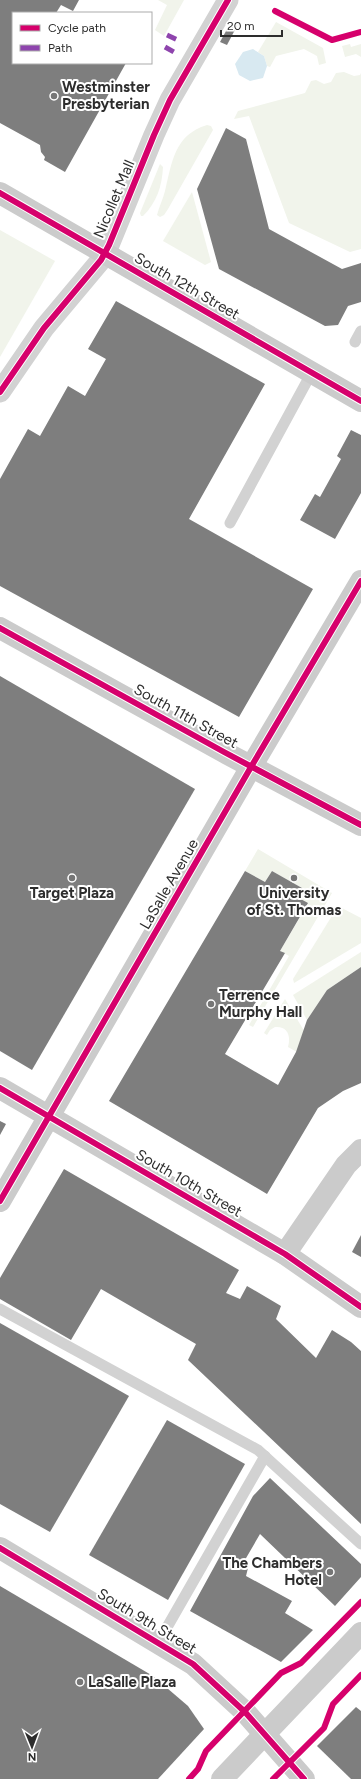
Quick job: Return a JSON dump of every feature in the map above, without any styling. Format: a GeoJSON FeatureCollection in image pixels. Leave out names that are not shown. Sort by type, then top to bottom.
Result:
{"type":"FeatureCollection","features":[{"type":"Feature","properties":{"kind":"street","name":"Nicollet Mall"},"geometry":{"type":"LineString","coordinates":[[0,392],[44,328],[101,260],[154,134],[170,100],[228,0]]}},
{"type":"Feature","properties":{"kind":"street","name":"South 12th Street"},"geometry":{"type":"LineString","coordinates":[[0,194],[361,401]]}},
{"type":"Feature","properties":{"kind":"street","name":"LaSalle Avenue"},"geometry":{"type":"LineString","coordinates":[[0,1201],[361,581]]}},
{"type":"Feature","properties":{"kind":"street","name":"South 11th Street"},"geometry":{"type":"LineString","coordinates":[[0,628],[252,767],[361,825]]}},
{"type":"Feature","properties":{"kind":"street","name":"South 10th Street"},"geometry":{"type":"LineString","coordinates":[[0,1088],[285,1254],[361,1307]]}},
{"type":"Feature","properties":{"kind":"street"},"geometry":{"type":"LineString","coordinates":[[285,1254],[346,1165],[361,1150]]}},
{"type":"Feature","properties":{"kind":"street","name":"South 9th Street"},"geometry":{"type":"LineString","coordinates":[[0,1548],[193,1664],[245,1712],[266,1734],[304,1779]]}},
{"type":"Feature","properties":{"kind":"street"},"geometry":{"type":"LineString","coordinates":[[222,1779],[361,1632]]}},
{"type":"Feature","properties":{"kind":"lane"},"geometry":{"type":"LineString","coordinates":[[355,342],[361,331]]}},
{"type":"Feature","properties":{"kind":"lane"},"geometry":{"type":"LineString","coordinates":[[230,523],[312,372]]}},
{"type":"Feature","properties":{"kind":"lane"},"geometry":{"type":"LineString","coordinates":[[0,1309],[258,1450],[361,1544]]}},
{"type":"Feature","properties":{"kind":"lane"},"geometry":{"type":"LineString","coordinates":[[158,1643],[265,1456]]}},
{"type":"Feature","properties":{"kind":"shaded area"},"geometry":{"type":"Polygon","coordinates":[[[158,0],[184,0],[164,36],[155,30],[167,5],[158,0]]]}},
{"type":"Feature","properties":{"kind":"shaded area"},"geometry":{"type":"Polygon","coordinates":[[[276,22],[323,48],[326,63],[319,65],[317,56],[304,49],[276,56],[270,67],[267,66],[264,56],[258,52],[276,22]]]}},
{"type":"Feature","properties":{"kind":"shaded area"},"geometry":{"type":"Polygon","coordinates":[[[350,44],[351,47],[361,44],[361,57],[356,54],[345,57],[342,46],[350,44]]]}},
{"type":"Feature","properties":{"kind":"shaded area"},"geometry":{"type":"Polygon","coordinates":[[[253,49],[264,56],[267,66],[263,78],[250,81],[239,75],[235,64],[243,52],[253,49]]]}},
{"type":"Feature","properties":{"kind":"shaded area"},"geometry":{"type":"Polygon","coordinates":[[[344,72],[354,76],[360,75],[361,73],[361,249],[350,252],[289,223],[249,116],[234,119],[238,111],[305,93],[311,81],[316,80],[324,84],[331,82],[336,73],[344,72]]]}},
{"type":"Feature","properties":{"kind":"shaded area"},"geometry":{"type":"Polygon","coordinates":[[[207,125],[211,126],[213,130],[168,209],[164,215],[160,217],[157,215],[176,151],[188,136],[207,125]]]}},
{"type":"Feature","properties":{"kind":"shaded area"},"geometry":{"type":"Polygon","coordinates":[[[160,164],[163,167],[158,193],[148,211],[141,216],[140,213],[160,164]]]}},
{"type":"Feature","properties":{"kind":"shaded area"},"geometry":{"type":"Polygon","coordinates":[[[192,192],[211,262],[205,265],[163,241],[192,192]]]}},
{"type":"Feature","properties":{"kind":"shaded area"},"geometry":{"type":"Polygon","coordinates":[[[0,230],[55,261],[0,357],[0,230]]]}},
{"type":"Feature","properties":{"kind":"shaded area"},"geometry":{"type":"Polygon","coordinates":[[[258,849],[332,893],[253,1027],[249,1025],[289,956],[280,951],[308,904],[297,897],[302,888],[272,871],[265,882],[245,871],[258,849]]]}},
{"type":"Feature","properties":{"kind":"shaded area"},"geometry":{"type":"Polygon","coordinates":[[[338,906],[361,918],[361,943],[294,983],[293,979],[338,906]]]}},
{"type":"Feature","properties":{"kind":"shaded area"},"geometry":{"type":"Polygon","coordinates":[[[361,952],[361,967],[327,990],[307,1020],[293,995],[361,952]]]}},
{"type":"Feature","properties":{"kind":"shaded area"},"geometry":{"type":"Polygon","coordinates":[[[285,999],[327,1069],[288,1047],[288,1032],[283,1028],[275,1027],[270,1030],[267,1035],[264,1033],[285,999]]]}},
{"type":"Feature","properties":{"kind":"building","name":"Westminster Presbyterian"},"geometry":{"type":"Polygon","coordinates":[[[0,0],[79,0],[73,11],[61,5],[57,12],[12,12],[12,64],[125,64],[65,172],[44,160],[45,157],[41,152],[40,145],[0,123],[0,0]]]}},
{"type":"Feature","properties":{"kind":"building"},"geometry":{"type":"Polygon","coordinates":[[[231,22],[237,26],[227,45],[220,42],[231,22]]]}},
{"type":"Feature","properties":{"kind":"building"},"geometry":{"type":"Polygon","coordinates":[[[226,128],[246,139],[269,229],[342,269],[361,263],[361,302],[348,306],[338,325],[325,326],[219,269],[197,189],[226,128]]]}},
{"type":"Feature","properties":{"kind":"building"},"geometry":{"type":"Polygon","coordinates":[[[116,301],[265,384],[189,519],[313,589],[239,717],[0,586],[0,479],[28,429],[40,436],[68,386],[85,396],[106,359],[88,349],[116,301]]]}},
{"type":"Feature","properties":{"kind":"building"},"geometry":{"type":"Polygon","coordinates":[[[351,430],[361,435],[361,493],[335,539],[300,520],[315,494],[320,497],[341,459],[337,456],[351,430]]]}},
{"type":"Feature","properties":{"kind":"building","name":"Target Plaza"},"geometry":{"type":"Polygon","coordinates":[[[0,676],[195,789],[32,1070],[0,1051],[0,676]]]}},
{"type":"Feature","properties":{"kind":"building","name":"Terrence Murphy Hall"},"geometry":{"type":"Polygon","coordinates":[[[245,871],[265,882],[272,871],[302,888],[297,897],[308,903],[280,951],[285,953],[225,1054],[278,1085],[296,1052],[307,1020],[327,990],[361,967],[361,1083],[343,1091],[318,1108],[267,1194],[109,1101],[245,871]]]}},
{"type":"Feature","properties":{"kind":"building"},"geometry":{"type":"Polygon","coordinates":[[[0,1121],[6,1124],[0,1135],[0,1121]]]}},
{"type":"Feature","properties":{"kind":"building"},"geometry":{"type":"Polygon","coordinates":[[[64,1169],[239,1270],[226,1293],[240,1299],[247,1286],[281,1306],[276,1319],[316,1358],[332,1330],[351,1342],[361,1351],[361,1524],[188,1360],[196,1344],[101,1289],[71,1340],[0,1299],[0,1278],[64,1169]]]}},
{"type":"Feature","properties":{"kind":"building"},"geometry":{"type":"Polygon","coordinates":[[[361,1235],[361,1257],[352,1252],[361,1235]]]}},
{"type":"Feature","properties":{"kind":"building"},"geometry":{"type":"Polygon","coordinates":[[[0,1323],[129,1396],[50,1532],[0,1504],[0,1323]]]}},
{"type":"Feature","properties":{"kind":"building"},"geometry":{"type":"Polygon","coordinates":[[[167,1420],[245,1464],[168,1600],[89,1555],[167,1420]]]}},
{"type":"Feature","properties":{"kind":"building","name":"The Chambers Hotel"},"geometry":{"type":"Polygon","coordinates":[[[270,1478],[361,1564],[361,1577],[335,1606],[260,1534],[242,1565],[248,1568],[246,1576],[292,1601],[285,1613],[313,1630],[281,1662],[190,1611],[253,1496],[270,1478]]]}},
{"type":"Feature","properties":{"kind":"building","name":"LaSalle Plaza"},"geometry":{"type":"Polygon","coordinates":[[[0,1586],[153,1676],[188,1706],[204,1729],[158,1779],[0,1779],[0,1586]]]}},
{"type":"Feature","properties":{"kind":"building"},"geometry":{"type":"Polygon","coordinates":[[[356,1707],[361,1711],[361,1779],[351,1779],[317,1746],[356,1707]]]}},
{"type":"Feature","properties":{"kind":"marked path"},"geometry":{"type":"LineString","coordinates":[[167,35],[180,41]]}},
{"type":"Feature","properties":{"kind":"marked path"},"geometry":{"type":"LineString","coordinates":[[165,47],[174,52]]}},
{"type":"Feature","properties":{"kind":"cycle path"},"geometry":{"type":"LineString","coordinates":[[0,392],[44,328],[101,260],[109,245],[170,100],[228,0]]}},
{"type":"Feature","properties":{"kind":"cycle path"},"geometry":{"type":"LineString","coordinates":[[275,11],[332,40],[361,32]]}},
{"type":"Feature","properties":{"kind":"cycle path"},"geometry":{"type":"LineString","coordinates":[[0,193],[361,401]]}},
{"type":"Feature","properties":{"kind":"cycle path"},"geometry":{"type":"LineString","coordinates":[[0,1201],[251,767],[361,581]]}},
{"type":"Feature","properties":{"kind":"cycle path"},"geometry":{"type":"LineString","coordinates":[[0,628],[224,752],[361,825]]}},
{"type":"Feature","properties":{"kind":"cycle path"},"geometry":{"type":"LineString","coordinates":[[0,1088],[285,1254],[361,1307]]}},
{"type":"Feature","properties":{"kind":"cycle path"},"geometry":{"type":"LineString","coordinates":[[0,1548],[193,1664],[245,1712],[304,1779]]}},
{"type":"Feature","properties":{"kind":"cycle path"},"geometry":{"type":"LineString","coordinates":[[189,1779],[198,1769],[206,1751],[281,1673],[301,1663],[361,1602]]}},
{"type":"Feature","properties":{"kind":"cycle path"},"geometry":{"type":"LineString","coordinates":[[273,1779],[324,1728],[333,1704],[361,1675]]}},
{"type":"Feature","properties":{"kind":"place","name":"Westminster Presbyterian"},"geometry":{"type":"Point","coordinates":[54,96]}},
{"type":"Feature","properties":{"kind":"place","name":"Target Plaza"},"geometry":{"type":"Point","coordinates":[72,878]}},
{"type":"Feature","properties":{"kind":"place","name":"University of St. Thomas"},"geometry":{"type":"Point","coordinates":[294,878]}},
{"type":"Feature","properties":{"kind":"place","name":"Terrence Murphy Hall"},"geometry":{"type":"Point","coordinates":[211,1004]}},
{"type":"Feature","properties":{"kind":"place","name":"The Chambers Hotel"},"geometry":{"type":"Point","coordinates":[330,1572]}},
{"type":"Feature","properties":{"kind":"place","name":"LaSalle Plaza"},"geometry":{"type":"Point","coordinates":[80,1682]}}]}
